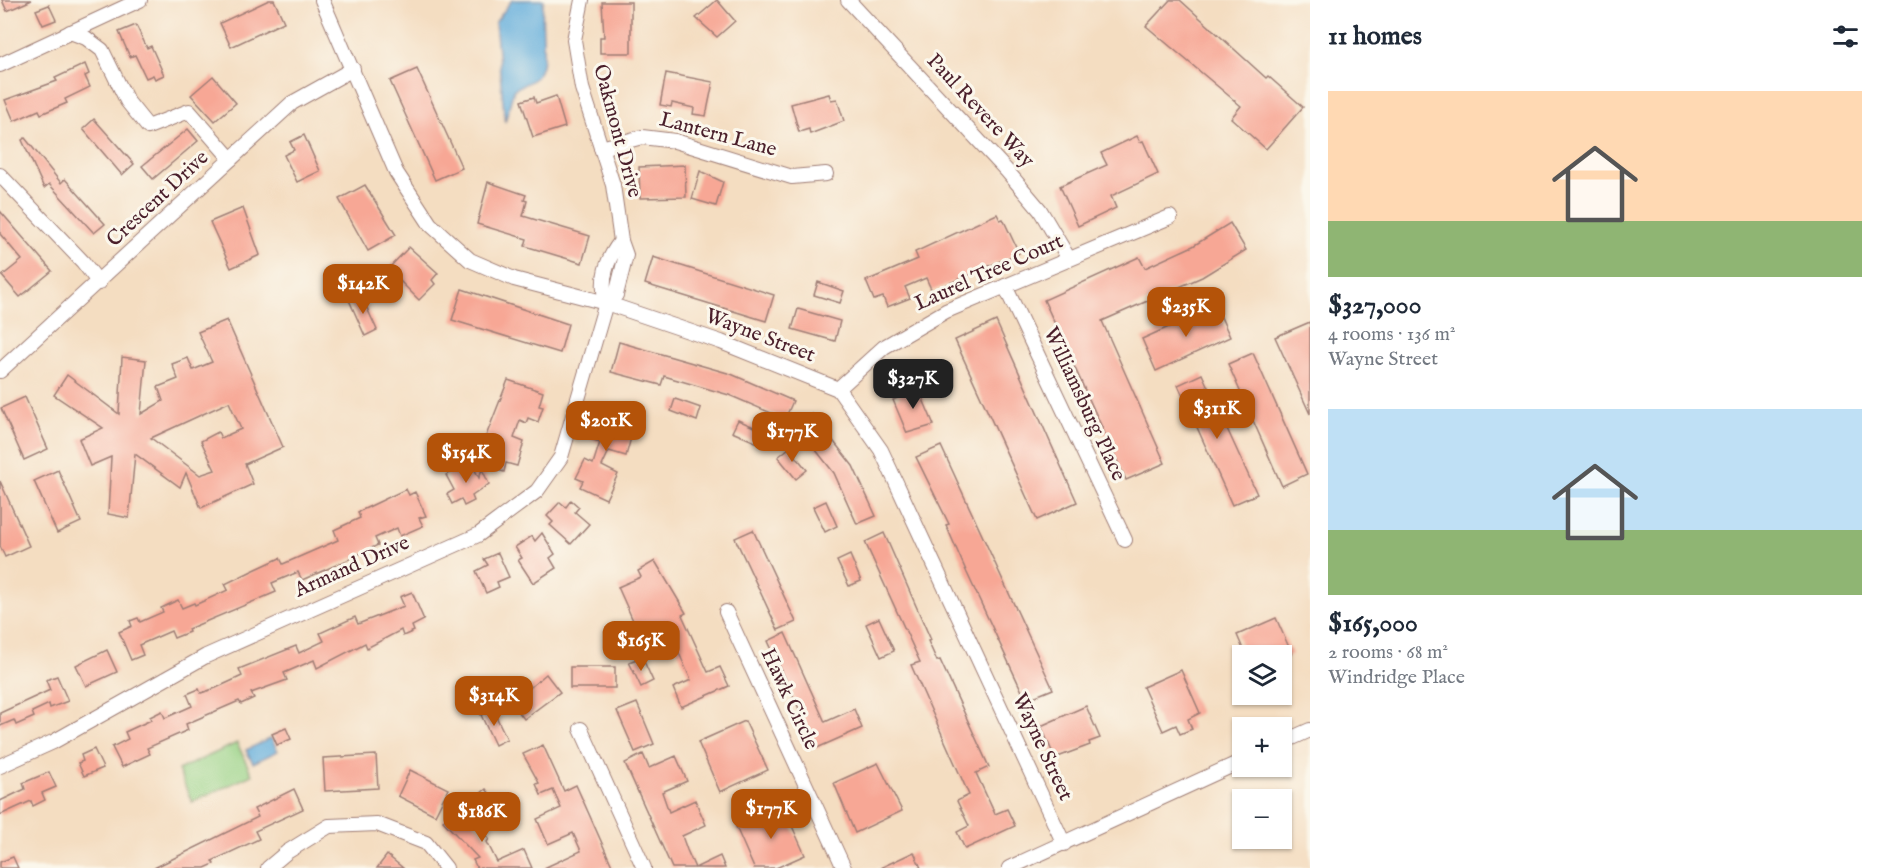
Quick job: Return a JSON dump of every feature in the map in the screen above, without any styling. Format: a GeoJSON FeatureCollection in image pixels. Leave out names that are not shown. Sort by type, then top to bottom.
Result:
{"type":"FeatureCollection","features":[{"type":"Feature","properties":{"kind":"street"},"geometry":{"type":"LineString","coordinates":[[0,65],[140,0]]}},
{"type":"Feature","properties":{"kind":"street","name":"Wayne Street"},"geometry":{"type":"LineString","coordinates":[[322,0],[396,172],[430,224],[470,260],[514,279],[606,303],[721,342],[838,388],[881,450],[1064,844]]}},
{"type":"Feature","properties":{"kind":"street","name":"Oakmont Drive"},"geometry":{"type":"LineString","coordinates":[[582,0],[574,40],[582,88],[613,185],[621,241],[626,255],[616,295],[606,303]]}},
{"type":"Feature","properties":{"kind":"street","name":"Paul Revere Way"},"geometry":{"type":"LineString","coordinates":[[848,0],[1007,171],[1040,210],[1069,259]]}},
{"type":"Feature","properties":{"kind":"street"},"geometry":{"type":"LineString","coordinates":[[70,32],[86,38],[102,50],[127,101],[148,127],[189,111],[231,159]]}},
{"type":"Feature","properties":{"kind":"street","name":"Crescent Drive"},"geometry":{"type":"LineString","coordinates":[[0,371],[99,283],[292,103],[353,69]]}},
{"type":"Feature","properties":{"kind":"street","name":"Lantern Lane"},"geometry":{"type":"LineString","coordinates":[[601,148],[642,137],[675,141],[792,177],[826,174]]}},
{"type":"Feature","properties":{"kind":"street"},"geometry":{"type":"LineString","coordinates":[[0,175],[99,283]]}},
{"type":"Feature","properties":{"kind":"street","name":"Laurel Tree Court"},"geometry":{"type":"LineString","coordinates":[[838,388],[884,347],[946,310],[1170,218]]}},
{"type":"Feature","properties":{"kind":"street","name":"Williamsburg Place"},"geometry":{"type":"LineString","coordinates":[[1005,286],[1125,540]]}},
{"type":"Feature","properties":{"kind":"street","name":"Armand Drive"},"geometry":{"type":"LineString","coordinates":[[0,766],[53,742],[206,656],[478,535],[537,491],[561,457],[606,303]]}},
{"type":"Feature","properties":{"kind":"street","name":"Hawk Circle"},"geometry":{"type":"LineString","coordinates":[[726,612],[844,868]]}},
{"type":"Feature","properties":{"kind":"street"},"geometry":{"type":"LineString","coordinates":[[581,729],[644,868]]}},
{"type":"Feature","properties":{"kind":"street"},"geometry":{"type":"LineString","coordinates":[[1292,738],[1310,730]]}},
{"type":"Feature","properties":{"kind":"street"},"geometry":{"type":"LineString","coordinates":[[1009,868],[1232,766]]}},
{"type":"Feature","properties":{"kind":"street"},"geometry":{"type":"LineString","coordinates":[[268,868],[288,852],[329,826],[377,824],[426,843],[446,868]]}},
{"type":"Feature","properties":{"kind":"green space"},"geometry":{"type":"Polygon","coordinates":[[[237,743],[252,775],[192,802],[178,770],[237,743]]]}},
{"type":"Feature","properties":{"kind":"water"},"geometry":{"type":"Polygon","coordinates":[[[512,0],[544,0],[543,53],[540,72],[528,83],[514,89],[505,122],[495,23],[512,0]]]}},
{"type":"Feature","properties":{"kind":"water"},"geometry":{"type":"Polygon","coordinates":[[[271,738],[278,751],[253,763],[246,750],[271,738]]]}},
{"type":"Feature","properties":{"kind":"building"},"geometry":{"type":"Polygon","coordinates":[[[2,0],[32,0],[7,11],[2,0]]]}},
{"type":"Feature","properties":{"kind":"building"},"geometry":{"type":"Polygon","coordinates":[[[269,0],[274,0],[284,22],[231,47],[220,23],[269,0]]]}},
{"type":"Feature","properties":{"kind":"building"},"geometry":{"type":"Polygon","coordinates":[[[717,0],[735,21],[717,37],[696,18],[717,0]]]}},
{"type":"Feature","properties":{"kind":"building"},"geometry":{"type":"Polygon","coordinates":[[[1170,0],[1180,0],[1266,78],[1268,76],[1303,107],[1266,149],[1231,118],[1241,106],[1146,26],[1170,0]]]}},
{"type":"Feature","properties":{"kind":"building"},"geometry":{"type":"Polygon","coordinates":[[[602,2],[631,2],[631,53],[600,53],[600,37],[604,37],[602,2]]]}},
{"type":"Feature","properties":{"kind":"building"},"geometry":{"type":"Polygon","coordinates":[[[49,5],[56,20],[43,25],[36,10],[49,5]]]}},
{"type":"Feature","properties":{"kind":"building"},"geometry":{"type":"Polygon","coordinates":[[[136,25],[147,48],[151,46],[164,75],[155,79],[153,75],[146,78],[135,55],[130,57],[119,32],[136,25]]]}},
{"type":"Feature","properties":{"kind":"building"},"geometry":{"type":"Polygon","coordinates":[[[85,64],[89,74],[85,76],[90,87],[65,99],[67,103],[41,114],[39,110],[14,121],[5,100],[57,81],[55,78],[85,64]]]}},
{"type":"Feature","properties":{"kind":"building"},"geometry":{"type":"Polygon","coordinates":[[[417,69],[462,168],[435,180],[390,81],[417,69]]]}},
{"type":"Feature","properties":{"kind":"building"},"geometry":{"type":"Polygon","coordinates":[[[666,73],[713,82],[706,116],[693,114],[694,108],[672,103],[671,107],[660,105],[666,73]]]}},
{"type":"Feature","properties":{"kind":"building"},"geometry":{"type":"Polygon","coordinates":[[[213,76],[236,103],[215,121],[191,95],[213,76]]]}},
{"type":"Feature","properties":{"kind":"building"},"geometry":{"type":"Polygon","coordinates":[[[829,94],[831,100],[837,99],[844,121],[810,134],[809,129],[799,132],[791,104],[829,94]]]}},
{"type":"Feature","properties":{"kind":"building"},"geometry":{"type":"Polygon","coordinates":[[[556,96],[565,127],[533,137],[521,101],[534,97],[536,103],[556,96]]]}},
{"type":"Feature","properties":{"kind":"building"},"geometry":{"type":"Polygon","coordinates":[[[94,119],[134,164],[122,175],[83,129],[94,119]]]}},
{"type":"Feature","properties":{"kind":"building"},"geometry":{"type":"Polygon","coordinates":[[[188,129],[198,141],[153,179],[142,166],[188,129]]]}},
{"type":"Feature","properties":{"kind":"building"},"geometry":{"type":"Polygon","coordinates":[[[304,135],[320,171],[297,182],[284,155],[294,150],[290,142],[304,135]]]}},
{"type":"Feature","properties":{"kind":"building"},"geometry":{"type":"Polygon","coordinates":[[[1137,136],[1140,142],[1143,141],[1158,174],[1111,196],[1116,208],[1078,226],[1060,186],[1107,165],[1101,153],[1137,136]]]}},
{"type":"Feature","properties":{"kind":"building"},"geometry":{"type":"Polygon","coordinates":[[[25,138],[61,183],[65,179],[105,224],[94,233],[49,184],[44,188],[22,140],[25,138]]]}},
{"type":"Feature","properties":{"kind":"building"},"geometry":{"type":"Polygon","coordinates":[[[685,165],[686,197],[640,198],[639,167],[685,165]]]}},
{"type":"Feature","properties":{"kind":"building"},"geometry":{"type":"Polygon","coordinates":[[[700,171],[723,182],[716,206],[692,199],[700,171]]]}},
{"type":"Feature","properties":{"kind":"building"},"geometry":{"type":"Polygon","coordinates":[[[488,182],[526,195],[524,200],[527,201],[523,216],[590,236],[582,263],[525,246],[527,239],[477,224],[488,182]]]}},
{"type":"Feature","properties":{"kind":"building"},"geometry":{"type":"Polygon","coordinates":[[[365,185],[396,235],[368,251],[339,199],[365,185]]]}},
{"type":"Feature","properties":{"kind":"building"},"geometry":{"type":"Polygon","coordinates":[[[243,208],[260,255],[231,268],[210,222],[243,208]]]}},
{"type":"Feature","properties":{"kind":"building"},"geometry":{"type":"Polygon","coordinates":[[[0,211],[52,271],[20,297],[2,276],[22,260],[0,234],[0,211]]]}},
{"type":"Feature","properties":{"kind":"building"},"geometry":{"type":"Polygon","coordinates":[[[997,214],[1000,220],[1003,219],[1019,253],[932,291],[926,278],[905,287],[910,298],[887,307],[883,297],[874,300],[866,281],[918,259],[915,252],[997,214]]]}},
{"type":"Feature","properties":{"kind":"building"},"geometry":{"type":"Polygon","coordinates":[[[1230,223],[1246,250],[1202,277],[1102,321],[1165,463],[1126,480],[1044,300],[1139,257],[1145,268],[1193,246],[1230,223]]]}},
{"type":"Feature","properties":{"kind":"building"},"geometry":{"type":"Polygon","coordinates":[[[409,247],[438,273],[432,280],[435,284],[419,300],[388,269],[409,247]]]}},
{"type":"Feature","properties":{"kind":"building"},"geometry":{"type":"Polygon","coordinates":[[[653,257],[774,295],[766,321],[645,284],[653,257]]]}},
{"type":"Feature","properties":{"kind":"building"},"geometry":{"type":"Polygon","coordinates":[[[818,282],[844,291],[840,303],[814,295],[818,282]]]}},
{"type":"Feature","properties":{"kind":"building"},"geometry":{"type":"Polygon","coordinates":[[[462,289],[568,324],[560,353],[452,320],[462,289]]]}},
{"type":"Feature","properties":{"kind":"building"},"geometry":{"type":"Polygon","coordinates":[[[361,295],[377,330],[365,336],[349,300],[361,295]]]}},
{"type":"Feature","properties":{"kind":"building"},"geometry":{"type":"Polygon","coordinates":[[[1216,306],[1230,337],[1156,371],[1142,339],[1216,306]]]}},
{"type":"Feature","properties":{"kind":"building"},"geometry":{"type":"Polygon","coordinates":[[[798,309],[840,321],[835,341],[792,329],[798,309]]]}},
{"type":"Feature","properties":{"kind":"building"},"geometry":{"type":"Polygon","coordinates":[[[227,320],[283,447],[245,464],[253,484],[201,508],[186,473],[180,487],[135,454],[129,518],[108,514],[111,457],[90,466],[79,439],[103,428],[54,395],[67,375],[119,414],[122,357],[146,360],[141,414],[163,401],[158,387],[178,379],[172,364],[188,358],[193,370],[212,362],[198,332],[227,320]],[[229,402],[151,438],[200,475],[215,470],[201,441],[218,432],[221,438],[241,429],[229,402]]]}},
{"type":"Feature","properties":{"kind":"building"},"geometry":{"type":"Polygon","coordinates":[[[996,321],[1077,502],[1037,520],[955,340],[996,321]]]}},
{"type":"Feature","properties":{"kind":"building"},"geometry":{"type":"Polygon","coordinates":[[[1310,322],[1310,414],[1275,337],[1310,322]]]}},
{"type":"Feature","properties":{"kind":"building"},"geometry":{"type":"Polygon","coordinates":[[[619,342],[731,374],[793,401],[785,419],[729,395],[664,376],[661,385],[611,372],[619,342]]]}},
{"type":"Feature","properties":{"kind":"building"},"geometry":{"type":"Polygon","coordinates":[[[1253,353],[1307,474],[1282,486],[1228,364],[1253,353]]]}},
{"type":"Feature","properties":{"kind":"building"},"geometry":{"type":"Polygon","coordinates":[[[1202,374],[1257,494],[1232,505],[1178,385],[1202,374]]]}},
{"type":"Feature","properties":{"kind":"building"},"geometry":{"type":"Polygon","coordinates":[[[508,380],[543,392],[539,406],[543,407],[538,422],[528,418],[526,423],[520,420],[514,438],[524,442],[517,466],[506,463],[504,472],[483,465],[492,438],[486,436],[508,380]]]}},
{"type":"Feature","properties":{"kind":"building"},"geometry":{"type":"Polygon","coordinates":[[[917,385],[934,425],[907,433],[893,400],[900,397],[898,393],[917,385]]]}},
{"type":"Feature","properties":{"kind":"building"},"geometry":{"type":"Polygon","coordinates":[[[25,397],[48,449],[24,460],[1,408],[25,397]]]}},
{"type":"Feature","properties":{"kind":"building"},"geometry":{"type":"Polygon","coordinates":[[[675,399],[701,408],[697,421],[671,411],[675,399]]]}},
{"type":"Feature","properties":{"kind":"building"},"geometry":{"type":"Polygon","coordinates":[[[610,412],[636,419],[626,456],[609,451],[602,466],[618,474],[606,499],[580,487],[583,481],[576,478],[585,460],[593,464],[600,442],[590,439],[597,414],[608,417],[610,412]]]}},
{"type":"Feature","properties":{"kind":"building"},"geometry":{"type":"Polygon","coordinates":[[[812,414],[853,466],[876,516],[857,524],[834,473],[797,426],[812,414]]]}},
{"type":"Feature","properties":{"kind":"building"},"geometry":{"type":"Polygon","coordinates":[[[738,420],[763,431],[758,443],[732,432],[738,420]]]}},
{"type":"Feature","properties":{"kind":"building"},"geometry":{"type":"Polygon","coordinates":[[[941,446],[1053,689],[1026,700],[946,525],[949,524],[916,457],[941,446]]]}},
{"type":"Feature","properties":{"kind":"building"},"geometry":{"type":"Polygon","coordinates":[[[789,448],[807,470],[796,479],[778,457],[789,448]]]}},
{"type":"Feature","properties":{"kind":"building"},"geometry":{"type":"Polygon","coordinates":[[[471,462],[479,478],[482,469],[489,484],[472,496],[474,501],[464,506],[461,499],[452,504],[447,494],[454,490],[446,475],[471,462]]]}},
{"type":"Feature","properties":{"kind":"building"},"geometry":{"type":"Polygon","coordinates":[[[58,470],[81,522],[57,533],[34,481],[58,470]]]}},
{"type":"Feature","properties":{"kind":"building"},"geometry":{"type":"Polygon","coordinates":[[[0,481],[29,546],[5,557],[0,546],[0,481]]]}},
{"type":"Feature","properties":{"kind":"building"},"geometry":{"type":"Polygon","coordinates":[[[406,489],[409,495],[415,492],[426,516],[419,518],[423,526],[400,536],[397,528],[375,538],[378,545],[302,580],[298,572],[272,583],[276,592],[188,629],[189,632],[174,638],[171,631],[139,645],[143,655],[131,660],[119,632],[132,626],[130,621],[138,618],[140,622],[163,612],[161,608],[178,600],[182,608],[194,603],[195,605],[228,590],[225,584],[280,558],[283,564],[338,540],[334,530],[360,518],[358,512],[406,489]]]}},
{"type":"Feature","properties":{"kind":"building"},"geometry":{"type":"Polygon","coordinates":[[[571,500],[579,507],[575,512],[589,524],[571,544],[550,525],[553,522],[547,516],[560,502],[566,507],[571,500]]]}},
{"type":"Feature","properties":{"kind":"building"},"geometry":{"type":"Polygon","coordinates":[[[826,501],[837,526],[825,532],[813,507],[826,501]]]}},
{"type":"Feature","properties":{"kind":"building"},"geometry":{"type":"Polygon","coordinates":[[[753,530],[796,622],[778,630],[735,538],[753,530]]]}},
{"type":"Feature","properties":{"kind":"building"},"geometry":{"type":"Polygon","coordinates":[[[542,533],[555,554],[550,558],[556,568],[533,583],[518,560],[522,558],[515,547],[532,536],[535,541],[542,533]]]}},
{"type":"Feature","properties":{"kind":"building"},"geometry":{"type":"Polygon","coordinates":[[[884,533],[931,640],[928,641],[937,661],[940,660],[989,767],[976,773],[995,814],[1007,809],[1015,826],[965,849],[957,832],[969,826],[957,801],[969,795],[911,665],[920,662],[865,542],[884,533]]]}},
{"type":"Feature","properties":{"kind":"building"},"geometry":{"type":"Polygon","coordinates":[[[498,553],[509,577],[497,582],[499,587],[486,593],[476,571],[488,565],[484,559],[498,553]]]}},
{"type":"Feature","properties":{"kind":"building"},"geometry":{"type":"Polygon","coordinates":[[[850,555],[861,581],[849,586],[837,561],[850,555]]]}},
{"type":"Feature","properties":{"kind":"building"},"geometry":{"type":"Polygon","coordinates":[[[655,561],[686,613],[682,615],[708,672],[720,667],[729,686],[681,707],[673,688],[691,680],[666,624],[640,636],[618,587],[641,577],[638,571],[655,561]]]}},
{"type":"Feature","properties":{"kind":"building"},"geometry":{"type":"Polygon","coordinates":[[[412,592],[424,620],[412,626],[414,631],[403,636],[401,630],[367,648],[365,643],[317,668],[314,660],[284,673],[287,680],[251,693],[254,698],[241,704],[239,701],[186,724],[188,730],[147,748],[150,754],[122,767],[112,747],[128,739],[125,732],[151,720],[150,717],[162,711],[165,718],[192,706],[187,694],[199,689],[201,693],[216,688],[242,676],[239,669],[296,646],[299,653],[324,641],[320,633],[355,617],[358,624],[404,606],[400,597],[412,592]]]}},
{"type":"Feature","properties":{"kind":"building"},"geometry":{"type":"Polygon","coordinates":[[[879,618],[894,651],[881,657],[866,624],[879,618]]]}},
{"type":"Feature","properties":{"kind":"building"},"geometry":{"type":"Polygon","coordinates":[[[1276,618],[1288,645],[1241,645],[1237,635],[1276,618]]]}},
{"type":"Feature","properties":{"kind":"building"},"geometry":{"type":"Polygon","coordinates":[[[785,633],[825,722],[854,709],[862,728],[817,748],[768,641],[785,633]]]}},
{"type":"Feature","properties":{"kind":"building"},"geometry":{"type":"Polygon","coordinates":[[[107,650],[117,672],[86,686],[76,665],[107,650]]]}},
{"type":"Feature","properties":{"kind":"building"},"geometry":{"type":"Polygon","coordinates":[[[642,657],[653,681],[641,687],[629,662],[642,657]]]}},
{"type":"Feature","properties":{"kind":"building"},"geometry":{"type":"Polygon","coordinates":[[[570,667],[615,667],[615,688],[570,688],[570,667]]]}},
{"type":"Feature","properties":{"kind":"building"},"geometry":{"type":"Polygon","coordinates":[[[1181,670],[1200,713],[1188,719],[1192,729],[1180,734],[1176,725],[1163,731],[1143,687],[1181,670]]]}},
{"type":"Feature","properties":{"kind":"building"},"geometry":{"type":"Polygon","coordinates":[[[546,674],[560,692],[524,719],[512,703],[546,674]]]}},
{"type":"Feature","properties":{"kind":"building"},"geometry":{"type":"Polygon","coordinates":[[[57,676],[68,701],[50,708],[49,704],[32,712],[34,717],[16,725],[14,720],[0,726],[0,713],[50,690],[46,680],[57,676]]]}},
{"type":"Feature","properties":{"kind":"building"},"geometry":{"type":"Polygon","coordinates":[[[637,703],[654,744],[635,752],[617,711],[637,703]]]}},
{"type":"Feature","properties":{"kind":"building"},"geometry":{"type":"Polygon","coordinates":[[[1086,706],[1100,738],[1089,742],[1090,745],[1055,758],[1041,726],[1086,706]]]}},
{"type":"Feature","properties":{"kind":"building"},"geometry":{"type":"Polygon","coordinates":[[[493,710],[507,739],[495,745],[481,715],[493,710]]]}},
{"type":"Feature","properties":{"kind":"building"},"geometry":{"type":"Polygon","coordinates":[[[745,721],[768,770],[720,792],[698,742],[745,721]]]}},
{"type":"Feature","properties":{"kind":"building"},"geometry":{"type":"Polygon","coordinates":[[[286,728],[291,739],[277,745],[272,734],[286,728]]]}},
{"type":"Feature","properties":{"kind":"building"},"geometry":{"type":"Polygon","coordinates":[[[543,745],[564,791],[576,785],[613,868],[544,868],[581,851],[573,833],[548,844],[537,819],[561,808],[553,790],[541,795],[536,784],[539,783],[523,754],[543,745]]]}},
{"type":"Feature","properties":{"kind":"building"},"geometry":{"type":"Polygon","coordinates":[[[94,749],[103,768],[84,776],[78,763],[83,761],[81,755],[94,749]]]}},
{"type":"Feature","properties":{"kind":"building"},"geometry":{"type":"Polygon","coordinates":[[[643,754],[649,768],[676,756],[687,781],[662,792],[669,812],[695,800],[706,825],[682,836],[695,868],[672,868],[625,763],[643,754]]]}},
{"type":"Feature","properties":{"kind":"building"},"geometry":{"type":"Polygon","coordinates":[[[376,755],[378,788],[325,791],[323,758],[376,755]]]}},
{"type":"Feature","properties":{"kind":"building"},"geometry":{"type":"Polygon","coordinates":[[[878,763],[902,811],[855,833],[834,783],[878,763]]]}},
{"type":"Feature","properties":{"kind":"building"},"geometry":{"type":"Polygon","coordinates":[[[410,770],[448,789],[435,815],[398,796],[410,770]]]}},
{"type":"Feature","properties":{"kind":"building"},"geometry":{"type":"Polygon","coordinates":[[[49,772],[56,787],[42,793],[45,800],[33,806],[31,801],[0,815],[0,801],[25,789],[23,783],[49,772]]]}},
{"type":"Feature","properties":{"kind":"building"},"geometry":{"type":"Polygon","coordinates":[[[294,789],[303,809],[255,831],[259,839],[212,861],[214,864],[205,868],[154,868],[258,817],[254,809],[294,789]]]}},
{"type":"Feature","properties":{"kind":"building"},"geometry":{"type":"Polygon","coordinates":[[[486,789],[503,810],[492,819],[475,798],[486,789]]]}},
{"type":"Feature","properties":{"kind":"building"},"geometry":{"type":"Polygon","coordinates":[[[459,806],[489,839],[487,842],[497,862],[524,850],[532,868],[477,868],[473,860],[478,858],[443,821],[459,806]]]}},
{"type":"Feature","properties":{"kind":"building"},"geometry":{"type":"Polygon","coordinates":[[[783,806],[805,855],[776,868],[754,868],[736,827],[783,806]]]}},
{"type":"Feature","properties":{"kind":"building"},"geometry":{"type":"Polygon","coordinates":[[[914,852],[921,868],[880,868],[914,852]]]}},
{"type":"Feature","properties":{"kind":"building"},"geometry":{"type":"Polygon","coordinates":[[[387,855],[403,868],[377,868],[387,855]]]}},
{"type":"Feature","properties":{"kind":"building"},"geometry":{"type":"Polygon","coordinates":[[[720,856],[725,868],[695,868],[720,856]]]}},
{"type":"Feature","properties":{"kind":"building"},"geometry":{"type":"Polygon","coordinates":[[[13,857],[18,868],[0,868],[0,862],[13,857]]]}}]}
